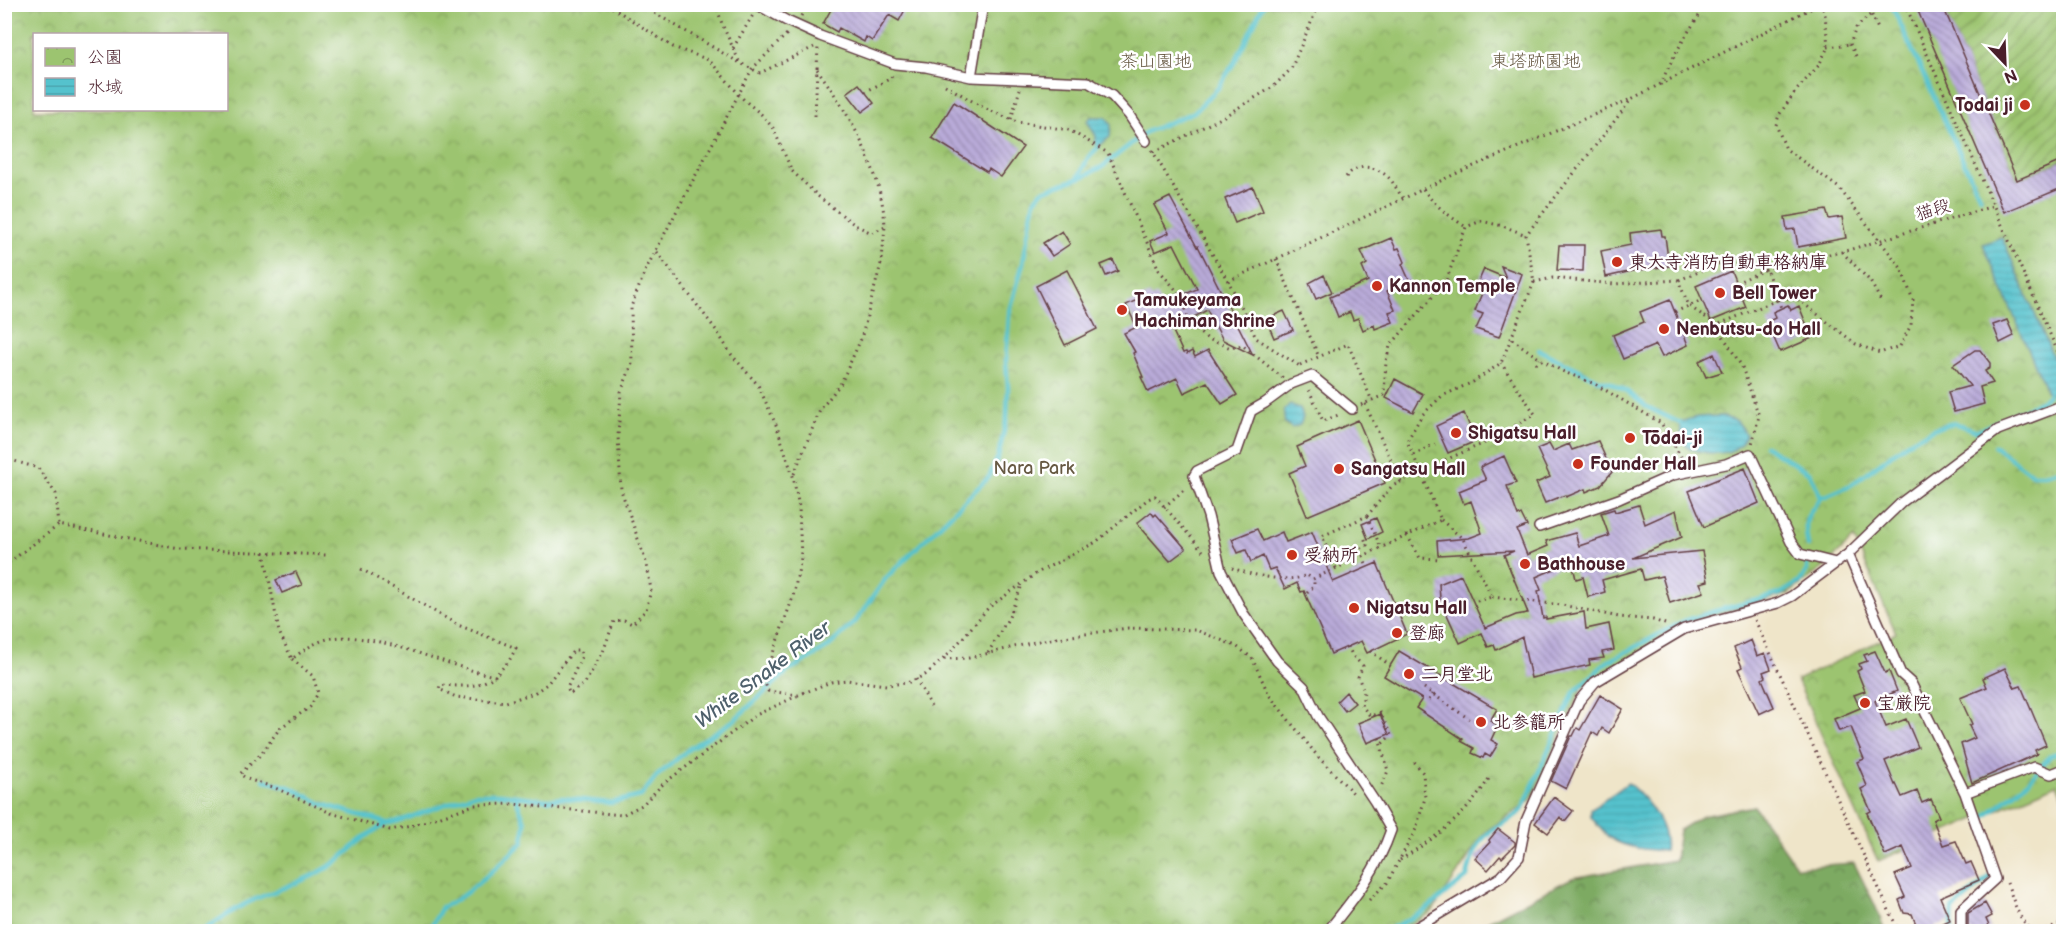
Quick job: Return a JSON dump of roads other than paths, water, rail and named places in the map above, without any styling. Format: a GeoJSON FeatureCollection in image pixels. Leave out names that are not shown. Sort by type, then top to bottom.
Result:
{"type":"FeatureCollection","features":[{"type":"Feature","properties":{"kind":"lane"},"geometry":{"type":"LineString","coordinates":[[971,77],[983,4]]}},
{"type":"Feature","properties":{"kind":"lane"},"geometry":{"type":"LineString","coordinates":[[757,5],[796,26],[895,64],[926,67],[971,77],[1088,82],[1112,96],[1129,115],[1146,141]]}},
{"type":"Feature","properties":{"kind":"lane"},"geometry":{"type":"LineString","coordinates":[[1326,932],[1354,900],[1383,853],[1391,830],[1375,801],[1327,731],[1304,687],[1277,661],[1243,613],[1221,572],[1208,516],[1194,476],[1197,471],[1237,451],[1251,411],[1291,384],[1312,376],[1352,409]]}},
{"type":"Feature","properties":{"kind":"lane"},"geometry":{"type":"LineString","coordinates":[[1409,932],[1501,877],[1519,857],[1526,821],[1579,701],[1595,682],[1684,629],[1778,603],[1792,596],[1848,554],[1902,502],[1998,430],[2064,405]]}},
{"type":"Feature","properties":{"kind":"lane"},"geometry":{"type":"LineString","coordinates":[[1539,527],[1619,499],[1673,475],[1726,464],[1750,454],[1791,542],[1800,554],[1836,563]]}},
{"type":"Feature","properties":{"kind":"lane"},"geometry":{"type":"LineString","coordinates":[[1848,554],[1901,674],[1911,683],[1965,794],[1995,879],[1962,910],[1961,932]]}},
{"type":"Feature","properties":{"kind":"lane"},"geometry":{"type":"LineString","coordinates":[[1965,794],[2034,768],[2051,774],[2064,769]]}},
{"type":"Feature","properties":{"kind":"water"},"geometry":{"type":"Polygon","coordinates":[[[1091,117],[1106,117],[1111,124],[1110,137],[1098,147],[1095,144],[1096,136],[1087,121],[1091,117]]]}},
{"type":"Feature","properties":{"kind":"water"},"geometry":{"type":"Polygon","coordinates":[[[2002,237],[2063,380],[2063,388],[2048,395],[1983,244],[2002,237]]]}},
{"type":"Feature","properties":{"kind":"water"},"geometry":{"type":"Polygon","coordinates":[[[1290,404],[1300,409],[1303,417],[1300,425],[1292,428],[1285,423],[1284,417],[1285,410],[1290,404]]]}},
{"type":"Feature","properties":{"kind":"water"},"geometry":{"type":"Polygon","coordinates":[[[1721,416],[1736,421],[1746,434],[1736,448],[1721,453],[1712,453],[1687,447],[1681,434],[1680,423],[1695,418],[1721,416]]]}},
{"type":"Feature","properties":{"kind":"water"},"geometry":{"type":"Polygon","coordinates":[[[1628,783],[1642,796],[1660,822],[1665,851],[1637,848],[1616,841],[1605,834],[1591,817],[1591,810],[1628,783]]]}},
{"type":"Feature","properties":{"kind":"waterway","name":"White Snake River"},"geometry":{"type":"LineString","coordinates":[[201,932],[245,904],[320,872],[371,833],[389,823],[474,794],[501,794],[548,800],[562,798],[610,803],[641,796],[657,776],[690,748],[733,721],[788,671],[827,648],[856,621],[886,578],[989,477],[998,457],[1007,417],[1006,361],[1009,315],[1023,263],[1034,201],[1042,191],[1082,177],[1102,167],[1146,132],[1194,112],[1218,88],[1236,60],[1264,4]]}},
{"type":"Feature","properties":{"kind":"waterway"},"geometry":{"type":"LineString","coordinates":[[1891,4],[1980,197]]}},
{"type":"Feature","properties":{"kind":"waterway"},"geometry":{"type":"LineString","coordinates":[[1078,178],[1087,160],[1098,147]]}},
{"type":"Feature","properties":{"kind":"waterway"},"geometry":{"type":"LineString","coordinates":[[1539,350],[1599,380],[1625,390],[1647,407],[1680,423]]}},
{"type":"Feature","properties":{"kind":"waterway"},"geometry":{"type":"LineString","coordinates":[[1765,446],[1810,473],[1821,498],[1851,485],[1908,442],[1935,428],[1954,423],[1977,431],[2042,401],[2048,395]]}},
{"type":"Feature","properties":{"kind":"waterway"},"geometry":{"type":"LineString","coordinates":[[1994,446],[2032,474],[2045,474],[2064,469]]}},
{"type":"Feature","properties":{"kind":"waterway"},"geometry":{"type":"LineString","coordinates":[[1808,546],[1806,531],[1808,515],[1821,498]]}},
{"type":"Feature","properties":{"kind":"waterway"},"geometry":{"type":"LineString","coordinates":[[1384,932],[1423,912],[1467,877],[1481,841],[1492,830],[1522,810],[1574,692],[1607,662],[1684,621],[1780,594],[1800,582],[1807,570],[1807,559]]}},
{"type":"Feature","properties":{"kind":"waterway"},"geometry":{"type":"LineString","coordinates":[[1991,854],[1981,820],[2029,781],[2050,756],[2064,750]]}},
{"type":"Feature","properties":{"kind":"waterway"},"geometry":{"type":"LineString","coordinates":[[264,780],[292,788],[322,804],[387,823]]}},
{"type":"Feature","properties":{"kind":"waterway"},"geometry":{"type":"LineString","coordinates":[[428,932],[442,907],[473,888],[523,842],[525,822],[515,796]]}},
{"type":"Feature","properties":{"kind":"waterway"},"geometry":{"type":"LineString","coordinates":[[1951,932],[1953,909],[1992,875]]}},
{"type":"Feature","properties":{"kind":"place","name":"Todai ji"},"geometry":{"type":"Point","coordinates":[2025,105]}},
{"type":"Feature","properties":{"kind":"place","name":"東大寺消防自動車格納庫"},"geometry":{"type":"Point","coordinates":[1617,262]}},
{"type":"Feature","properties":{"kind":"place","name":"Kannon Temple"},"geometry":{"type":"Point","coordinates":[1377,286]}},
{"type":"Feature","properties":{"kind":"place","name":"Bell Tower"},"geometry":{"type":"Point","coordinates":[1720,293]}},
{"type":"Feature","properties":{"kind":"place","name":"Tamukeyama Hachiman Shrine"},"geometry":{"type":"Point","coordinates":[1122,310]}},
{"type":"Feature","properties":{"kind":"place","name":"Nenbutsu-do Hall"},"geometry":{"type":"Point","coordinates":[1664,329]}},
{"type":"Feature","properties":{"kind":"place","name":"Shigatsu Hall"},"geometry":{"type":"Point","coordinates":[1456,433]}},
{"type":"Feature","properties":{"kind":"place","name":"Tōdai-ji"},"geometry":{"type":"Point","coordinates":[1630,438]}},
{"type":"Feature","properties":{"kind":"place","name":"Founder Hall"},"geometry":{"type":"Point","coordinates":[1578,464]}},
{"type":"Feature","properties":{"kind":"place","name":"Sangatsu Hall"},"geometry":{"type":"Point","coordinates":[1339,469]}},
{"type":"Feature","properties":{"kind":"place","name":"受納所"},"geometry":{"type":"Point","coordinates":[1292,555]}},
{"type":"Feature","properties":{"kind":"place","name":"Bathhouse"},"geometry":{"type":"Point","coordinates":[1525,564]}},
{"type":"Feature","properties":{"kind":"place","name":"Nigatsu Hall"},"geometry":{"type":"Point","coordinates":[1354,608]}},
{"type":"Feature","properties":{"kind":"place","name":"登廊"},"geometry":{"type":"Point","coordinates":[1397,633]}},
{"type":"Feature","properties":{"kind":"place","name":"二月堂北"},"geometry":{"type":"Point","coordinates":[1409,674]}},
{"type":"Feature","properties":{"kind":"place","name":"宝厳院"},"geometry":{"type":"Point","coordinates":[1865,703]}},
{"type":"Feature","properties":{"kind":"place","name":"北参籠所"},"geometry":{"type":"Point","coordinates":[1481,722]}},
{"type":"Feature","properties":{"kind":"park label","name":"茶山園地"},"geometry":{"type":"Point","coordinates":[1156,61]}},
{"type":"Feature","properties":{"kind":"park label","name":"東塔跡園地"},"geometry":{"type":"Point","coordinates":[1536,61]}},
{"type":"Feature","properties":{"kind":"park label","name":"Nara Park"},"geometry":{"type":"Point","coordinates":[1034,468]}}]}
